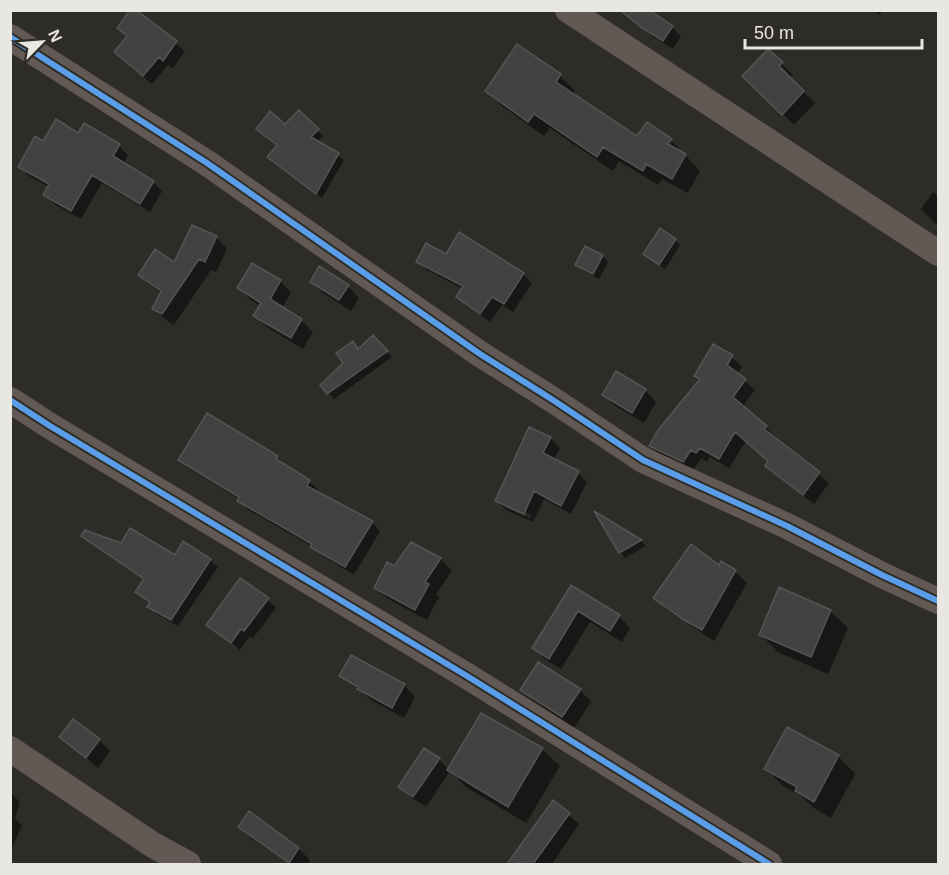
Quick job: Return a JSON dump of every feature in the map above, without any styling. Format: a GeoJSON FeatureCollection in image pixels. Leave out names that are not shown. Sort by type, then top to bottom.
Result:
{"type":"FeatureCollection","features":[{"type":"Feature","properties":{"kind":"street"},"geometry":{"type":"LineString","coordinates":[[568,10],[939,253]]}},
{"type":"Feature","properties":{"kind":"street"},"geometry":{"type":"LineString","coordinates":[[10,37],[207,163],[480,354],[643,460],[787,526],[882,576],[939,601]]}},
{"type":"Feature","properties":{"kind":"street"},"geometry":{"type":"LineString","coordinates":[[10,400],[467,676],[769,864]]}},
{"type":"Feature","properties":{"kind":"street"},"geometry":{"type":"LineString","coordinates":[[10,749],[153,845],[188,864]]}},
{"type":"Feature","properties":{"kind":"building"},"geometry":{"type":"Polygon","coordinates":[[[130,10],[136,10],[177,41],[163,61],[159,57],[143,76],[114,52],[127,36],[117,28],[130,10]]]}},
{"type":"Feature","properties":{"kind":"building"},"geometry":{"type":"Polygon","coordinates":[[[620,10],[649,10],[673,26],[663,41],[620,10]]]}},
{"type":"Feature","properties":{"kind":"building"},"geometry":{"type":"Polygon","coordinates":[[[517,44],[561,74],[556,82],[637,136],[647,122],[672,139],[668,144],[686,154],[672,179],[646,164],[643,171],[603,147],[597,157],[534,114],[528,122],[485,91],[517,44]]]}},
{"type":"Feature","properties":{"kind":"building"},"geometry":{"type":"Polygon","coordinates":[[[768,49],[783,62],[779,66],[804,91],[782,115],[742,76],[768,49]]]}},
{"type":"Feature","properties":{"kind":"building"},"geometry":{"type":"Polygon","coordinates":[[[299,110],[319,129],[311,137],[339,153],[316,194],[267,157],[277,145],[256,129],[270,111],[285,124],[299,110]]]}},
{"type":"Feature","properties":{"kind":"building"},"geometry":{"type":"Polygon","coordinates":[[[56,119],[78,133],[84,123],[120,144],[113,156],[154,181],[140,204],[92,175],[71,211],[43,195],[49,184],[18,167],[35,136],[43,141],[56,119]]]}},
{"type":"Feature","properties":{"kind":"building"},"geometry":{"type":"Polygon","coordinates":[[[192,225],[217,236],[205,262],[199,259],[162,314],[152,309],[161,291],[138,275],[155,249],[174,262],[192,225]]]}},
{"type":"Feature","properties":{"kind":"building"},"geometry":{"type":"Polygon","coordinates":[[[660,228],[676,239],[659,265],[643,254],[660,228]]]}},
{"type":"Feature","properties":{"kind":"building"},"geometry":{"type":"Polygon","coordinates":[[[459,232],[524,273],[504,304],[492,297],[480,314],[456,297],[463,286],[416,262],[426,243],[446,254],[459,232]]]}},
{"type":"Feature","properties":{"kind":"building"},"geometry":{"type":"Polygon","coordinates":[[[585,246],[603,255],[593,274],[575,265],[585,246]]]}},
{"type":"Feature","properties":{"kind":"building"},"geometry":{"type":"Polygon","coordinates":[[[252,263],[281,280],[270,299],[302,319],[291,338],[253,316],[261,303],[237,288],[252,263]]]}},
{"type":"Feature","properties":{"kind":"building"},"geometry":{"type":"Polygon","coordinates":[[[319,266],[349,285],[339,300],[310,282],[319,266]]]}},
{"type":"Feature","properties":{"kind":"building"},"geometry":{"type":"Polygon","coordinates":[[[373,335],[388,351],[327,394],[320,385],[343,363],[336,353],[353,341],[358,349],[373,335]]]}},
{"type":"Feature","properties":{"kind":"building"},"geometry":{"type":"Polygon","coordinates":[[[713,344],[733,355],[727,365],[746,379],[733,397],[767,426],[764,429],[820,472],[803,495],[765,466],[768,461],[735,432],[719,459],[700,448],[696,453],[691,450],[683,462],[649,446],[658,430],[700,379],[694,376],[713,344]]]}},
{"type":"Feature","properties":{"kind":"building"},"geometry":{"type":"Polygon","coordinates":[[[616,371],[646,389],[632,413],[602,395],[616,371]]]}},
{"type":"Feature","properties":{"kind":"building"},"geometry":{"type":"Polygon","coordinates":[[[207,413],[278,456],[276,459],[310,480],[307,486],[373,521],[345,567],[310,547],[312,544],[237,501],[239,497],[178,460],[207,413]]]}},
{"type":"Feature","properties":{"kind":"building"},"geometry":{"type":"Polygon","coordinates":[[[529,427],[551,437],[543,453],[579,471],[561,506],[534,491],[524,514],[495,501],[529,427]]]}},
{"type":"Feature","properties":{"kind":"building"},"geometry":{"type":"Polygon","coordinates":[[[594,511],[642,540],[619,553],[594,511]]]}},
{"type":"Feature","properties":{"kind":"building"},"geometry":{"type":"Polygon","coordinates":[[[130,528],[175,555],[183,541],[211,559],[171,620],[147,607],[150,602],[135,592],[144,579],[81,536],[85,530],[121,543],[130,528]]]}},
{"type":"Feature","properties":{"kind":"building"},"geometry":{"type":"Polygon","coordinates":[[[411,542],[441,558],[425,582],[429,584],[415,610],[374,588],[387,562],[394,566],[411,542]]]}},
{"type":"Feature","properties":{"kind":"building"},"geometry":{"type":"Polygon","coordinates":[[[691,544],[719,565],[721,561],[736,570],[702,630],[653,598],[691,544]]]}},
{"type":"Feature","properties":{"kind":"building"},"geometry":{"type":"Polygon","coordinates":[[[240,578],[269,598],[244,631],[241,629],[231,643],[206,625],[240,578]]]}},
{"type":"Feature","properties":{"kind":"building"},"geometry":{"type":"Polygon","coordinates":[[[571,585],[620,615],[610,631],[578,611],[549,659],[532,648],[571,585]]]}},
{"type":"Feature","properties":{"kind":"building"},"geometry":{"type":"Polygon","coordinates":[[[779,587],[831,610],[811,657],[759,635],[779,587]]]}},
{"type":"Feature","properties":{"kind":"building"},"geometry":{"type":"Polygon","coordinates":[[[351,655],[405,684],[392,708],[357,689],[358,687],[339,676],[351,655]]]}},
{"type":"Feature","properties":{"kind":"building"},"geometry":{"type":"Polygon","coordinates":[[[538,662],[581,689],[562,717],[520,690],[538,662]]]}},
{"type":"Feature","properties":{"kind":"building"},"geometry":{"type":"Polygon","coordinates":[[[481,713],[543,748],[508,807],[447,770],[481,713]]]}},
{"type":"Feature","properties":{"kind":"building"},"geometry":{"type":"Polygon","coordinates":[[[73,719],[100,739],[86,758],[59,737],[73,719]]]}},
{"type":"Feature","properties":{"kind":"building"},"geometry":{"type":"Polygon","coordinates":[[[787,727],[839,755],[814,802],[795,791],[797,787],[764,769],[787,727]]]}},
{"type":"Feature","properties":{"kind":"building"},"geometry":{"type":"Polygon","coordinates":[[[424,748],[440,758],[413,797],[398,787],[424,748]]]}},
{"type":"Feature","properties":{"kind":"building"},"geometry":{"type":"Polygon","coordinates":[[[553,800],[570,813],[533,864],[507,864],[553,800]]]}},
{"type":"Feature","properties":{"kind":"building"},"geometry":{"type":"Polygon","coordinates":[[[249,811],[299,848],[289,863],[238,827],[249,811]]]}},
{"type":"Feature","properties":{"kind":"cycle path"},"geometry":{"type":"LineString","coordinates":[[10,37],[207,163],[480,354],[643,460],[787,526],[938,601]]}},
{"type":"Feature","properties":{"kind":"cycle path"},"geometry":{"type":"LineString","coordinates":[[10,400],[467,676],[769,864]]}}]}
